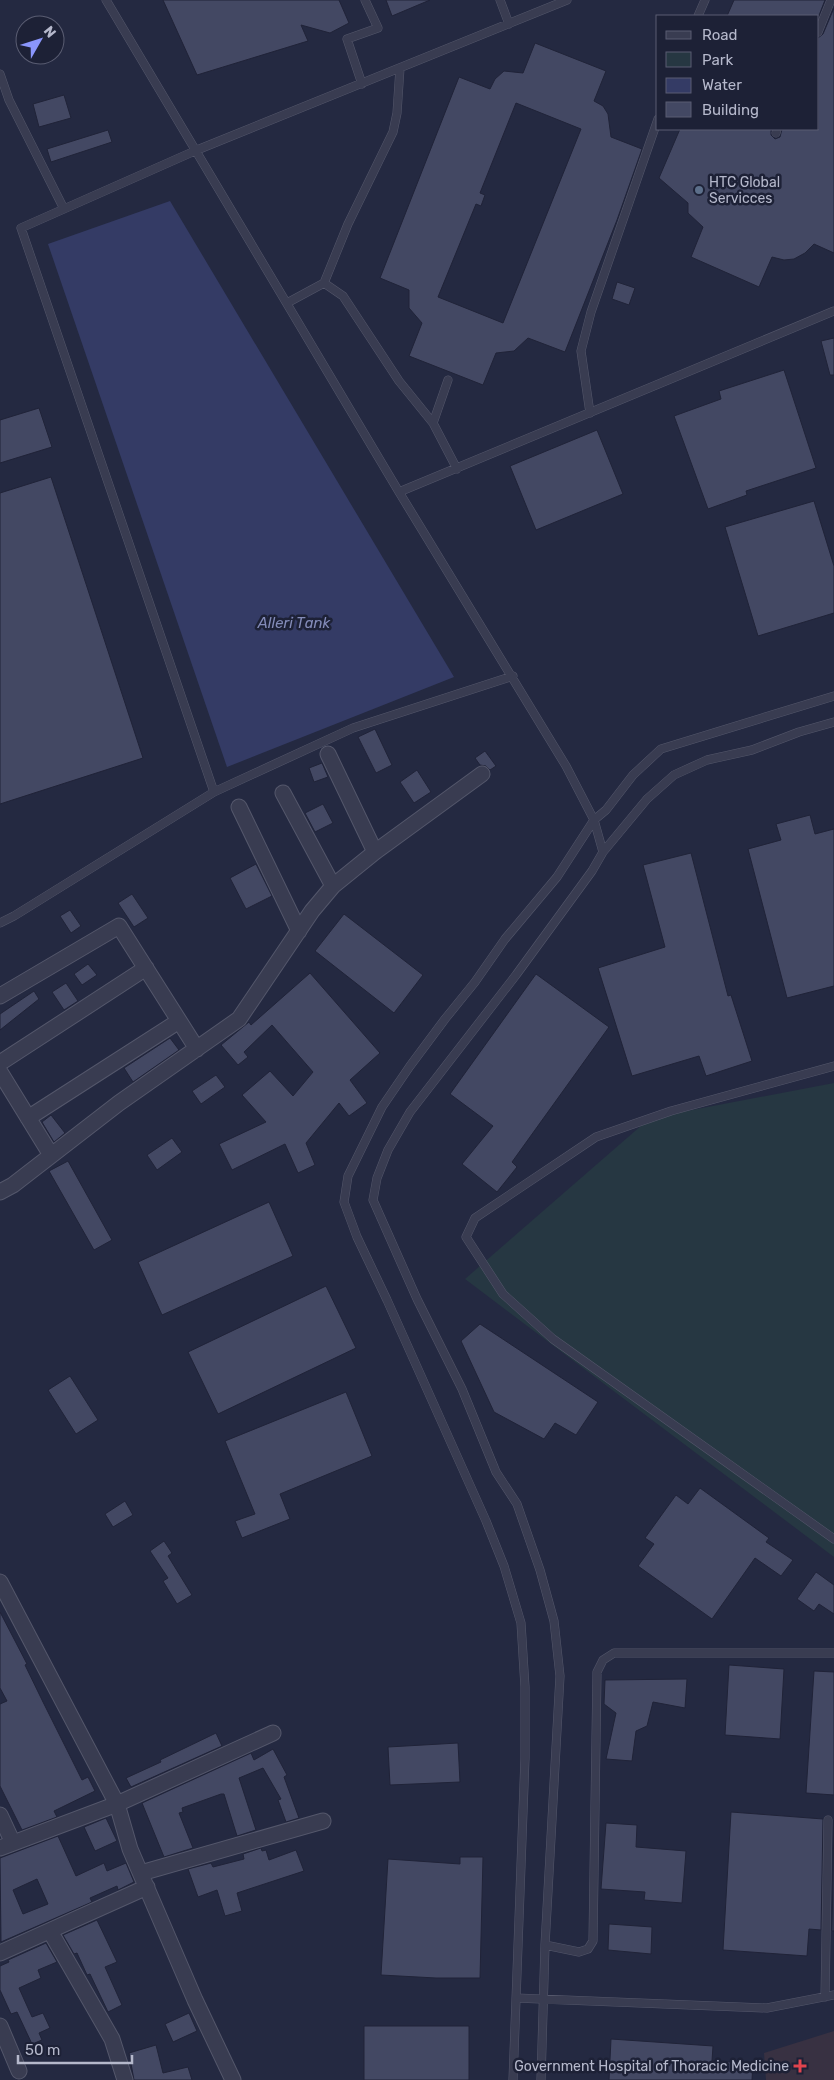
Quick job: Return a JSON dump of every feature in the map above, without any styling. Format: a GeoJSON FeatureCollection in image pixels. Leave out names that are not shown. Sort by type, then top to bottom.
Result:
{"type":"FeatureCollection","features":[{"type":"Feature","properties":{"kind":"street"},"geometry":{"type":"LineString","coordinates":[[328,754],[375,852]]}},
{"type":"Feature","properties":{"kind":"street"},"geometry":{"type":"LineString","coordinates":[[0,1192],[14,1185],[119,1103],[239,1020],[312,911],[333,886],[375,852],[482,774]]}},
{"type":"Feature","properties":{"kind":"street"},"geometry":{"type":"LineString","coordinates":[[283,793],[333,886]]}},
{"type":"Feature","properties":{"kind":"street"},"geometry":{"type":"LineString","coordinates":[[239,808],[299,930]]}},
{"type":"Feature","properties":{"kind":"street"},"geometry":{"type":"LineString","coordinates":[[0,996],[119,926],[196,1049]]}},
{"type":"Feature","properties":{"kind":"street"},"geometry":{"type":"LineString","coordinates":[[0,1062],[146,968]]}},
{"type":"Feature","properties":{"kind":"street"},"geometry":{"type":"LineString","coordinates":[[28,1118],[179,1021]]}},
{"type":"Feature","properties":{"kind":"street"},"geometry":{"type":"LineString","coordinates":[[0,1072],[51,1155]]}},
{"type":"Feature","properties":{"kind":"street"},"geometry":{"type":"LineString","coordinates":[[0,1582],[117,1804],[130,1850],[195,2000],[233,2080]]}},
{"type":"Feature","properties":{"kind":"street"},"geometry":{"type":"LineString","coordinates":[[0,1815],[6,1845],[117,1804],[273,1734]]}},
{"type":"Feature","properties":{"kind":"street"},"geometry":{"type":"LineString","coordinates":[[141,1873],[323,1821]]}},
{"type":"Feature","properties":{"kind":"street"},"geometry":{"type":"LineString","coordinates":[[0,1953],[147,1887]]}},
{"type":"Feature","properties":{"kind":"street"},"geometry":{"type":"LineString","coordinates":[[50,1931],[112,2039],[125,2080]]}},
{"type":"Feature","properties":{"kind":"street"},"geometry":{"type":"LineString","coordinates":[[0,2026],[19,2070]]}},
{"type":"Feature","properties":{"kind":"lane"},"geometry":{"type":"LineString","coordinates":[[106,0],[399,492],[513,676],[566,766],[594,820],[603,852]]}},
{"type":"Feature","properties":{"kind":"lane"},"geometry":{"type":"LineString","coordinates":[[362,84],[347,39],[378,28],[365,0]]}},
{"type":"Feature","properties":{"kind":"lane"},"geometry":{"type":"LineString","coordinates":[[500,0],[509,24]]}},
{"type":"Feature","properties":{"kind":"lane"},"geometry":{"type":"LineString","coordinates":[[214,792],[21,228],[197,150],[568,0]]}},
{"type":"Feature","properties":{"kind":"lane"},"geometry":{"type":"LineString","coordinates":[[698,15],[705,0]]}},
{"type":"Feature","properties":{"kind":"lane"},"geometry":{"type":"LineString","coordinates":[[819,30],[831,0]]}},
{"type":"Feature","properties":{"kind":"lane"},"geometry":{"type":"LineString","coordinates":[[287,303],[324,282],[348,224],[392,132],[397,113],[400,68]]}},
{"type":"Feature","properties":{"kind":"lane"},"geometry":{"type":"LineString","coordinates":[[0,74],[9,100],[64,209]]}},
{"type":"Feature","properties":{"kind":"lane"},"geometry":{"type":"LineString","coordinates":[[590,413],[581,350],[591,312],[656,126]]}},
{"type":"Feature","properties":{"kind":"lane"},"geometry":{"type":"LineString","coordinates":[[324,282],[343,296],[399,381],[433,423],[456,468]]}},
{"type":"Feature","properties":{"kind":"lane"},"geometry":{"type":"LineString","coordinates":[[399,492],[834,311]]}},
{"type":"Feature","properties":{"kind":"lane"},"geometry":{"type":"LineString","coordinates":[[433,423],[448,380]]}},
{"type":"Feature","properties":{"kind":"lane"},"geometry":{"type":"LineString","coordinates":[[0,923],[214,792],[353,728],[513,676]]}},
{"type":"Feature","properties":{"kind":"lane"},"geometry":{"type":"LineString","coordinates":[[513,2080],[525,1758],[525,1687],[521,1623],[504,1566],[486,1521],[357,1237],[344,1202],[348,1176],[382,1107],[416,1058],[475,982],[505,939],[557,877],[594,820],[606,810],[633,775],[661,749],[834,696]]}},
{"type":"Feature","properties":{"kind":"lane"},"geometry":{"type":"LineString","coordinates":[[541,2080],[545,1945],[560,1676],[554,1621],[540,1570],[517,1504],[496,1472],[462,1389],[417,1299],[373,1200],[377,1178],[388,1150],[410,1112],[522,968],[592,871],[603,852],[647,799],[674,775],[707,760],[752,750],[799,732],[834,722]]}},
{"type":"Feature","properties":{"kind":"lane"},"geometry":{"type":"LineString","coordinates":[[834,1066],[671,1111],[596,1137],[475,1218],[466,1237],[503,1294],[552,1339],[834,1539]]}},
{"type":"Feature","properties":{"kind":"lane"},"geometry":{"type":"LineString","coordinates":[[545,1945],[579,1952],[588,1949],[593,1940],[597,1672],[603,1660],[614,1653],[834,1653]]}},
{"type":"Feature","properties":{"kind":"lane"},"geometry":{"type":"LineString","coordinates":[[825,1997],[828,1820]]}},
{"type":"Feature","properties":{"kind":"lane"},"geometry":{"type":"LineString","coordinates":[[516,1998],[767,2008],[834,1995]]}},
{"type":"Feature","properties":{"kind":"shaded area","name":"Government Hospital of Thoracic Medicine"},"geometry":{"type":"Polygon","coordinates":[[[834,2031],[834,2080],[766,2080],[764,2053],[834,2031]]]}},
{"type":"Feature","properties":{"kind":"green space"},"geometry":{"type":"Polygon","coordinates":[[[834,1083],[834,1557],[465,1279],[650,1118],[834,1083]]]}},
{"type":"Feature","properties":{"kind":"water","name":"Alleri Tank"},"geometry":{"type":"Polygon","coordinates":[[[170,201],[454,677],[227,767],[48,244],[170,201]]]}},
{"type":"Feature","properties":{"kind":"building"},"geometry":{"type":"Polygon","coordinates":[[[163,0],[339,0],[349,23],[330,33],[301,25],[308,41],[197,75],[163,0]]]}},
{"type":"Feature","properties":{"kind":"building"},"geometry":{"type":"Polygon","coordinates":[[[386,0],[430,0],[392,16],[386,0]]]}},
{"type":"Feature","properties":{"kind":"building"},"geometry":{"type":"Polygon","coordinates":[[[734,0],[825,0],[819,15],[727,15],[734,0]]]}},
{"type":"Feature","properties":{"kind":"building","name":"HTC Global Servicces"},"geometry":{"type":"Polygon","coordinates":[[[834,8],[834,253],[814,244],[805,253],[794,259],[784,260],[772,257],[759,287],[691,257],[703,227],[688,213],[688,203],[659,178],[680,130],[771,130],[771,135],[775,139],[780,137],[782,130],[819,130],[819,37],[823,34],[834,8]]]}},
{"type":"Feature","properties":{"kind":"building"},"geometry":{"type":"Polygon","coordinates":[[[535,43],[606,71],[594,101],[603,106],[608,114],[611,137],[642,149],[617,220],[565,352],[528,338],[514,351],[496,353],[483,385],[409,356],[422,323],[409,308],[409,290],[380,278],[459,77],[490,89],[495,79],[504,71],[523,73],[535,43]],[[516,103],[480,193],[485,195],[481,206],[476,204],[438,297],[503,323],[581,129],[516,103]]]}},
{"type":"Feature","properties":{"kind":"building"},"geometry":{"type":"Polygon","coordinates":[[[64,95],[71,118],[39,127],[33,104],[64,95]]]}},
{"type":"Feature","properties":{"kind":"building"},"geometry":{"type":"Polygon","coordinates":[[[108,130],[112,142],[51,162],[47,149],[108,130]]]}},
{"type":"Feature","properties":{"kind":"building"},"geometry":{"type":"Polygon","coordinates":[[[617,282],[635,288],[629,305],[612,299],[617,282]]]}},
{"type":"Feature","properties":{"kind":"building"},"geometry":{"type":"Polygon","coordinates":[[[834,338],[834,375],[830,375],[821,341],[834,338]]]}},
{"type":"Feature","properties":{"kind":"building"},"geometry":{"type":"Polygon","coordinates":[[[784,370],[816,468],[746,491],[747,495],[708,509],[674,416],[721,399],[719,391],[784,370]]]}},
{"type":"Feature","properties":{"kind":"building"},"geometry":{"type":"Polygon","coordinates":[[[39,408],[52,447],[0,463],[0,420],[39,408]]]}},
{"type":"Feature","properties":{"kind":"building"},"geometry":{"type":"Polygon","coordinates":[[[597,430],[623,494],[536,530],[510,466],[597,430]]]}},
{"type":"Feature","properties":{"kind":"building"},"geometry":{"type":"Polygon","coordinates":[[[51,477],[143,758],[0,804],[0,493],[51,477]]]}},
{"type":"Feature","properties":{"kind":"building"},"geometry":{"type":"Polygon","coordinates":[[[814,501],[834,566],[834,613],[758,636],[725,527],[814,501]]]}},
{"type":"Feature","properties":{"kind":"building"},"geometry":{"type":"Polygon","coordinates":[[[375,729],[392,765],[376,773],[358,737],[375,729]]]}},
{"type":"Feature","properties":{"kind":"building"},"geometry":{"type":"Polygon","coordinates":[[[485,751],[496,766],[490,770],[486,766],[480,765],[475,758],[485,751]]]}},
{"type":"Feature","properties":{"kind":"building"},"geometry":{"type":"Polygon","coordinates":[[[322,763],[328,777],[314,782],[309,768],[322,763]]]}},
{"type":"Feature","properties":{"kind":"building"},"geometry":{"type":"Polygon","coordinates":[[[417,770],[431,792],[414,803],[400,782],[417,770]]]}},
{"type":"Feature","properties":{"kind":"building"},"geometry":{"type":"Polygon","coordinates":[[[323,804],[333,823],[315,832],[305,813],[323,804]]]}},
{"type":"Feature","properties":{"kind":"building"},"geometry":{"type":"Polygon","coordinates":[[[810,815],[815,834],[834,829],[834,986],[787,998],[748,849],[781,840],[776,824],[810,815]]]}},
{"type":"Feature","properties":{"kind":"building"},"geometry":{"type":"Polygon","coordinates":[[[691,853],[728,996],[731,995],[752,1061],[706,1076],[699,1056],[632,1076],[598,968],[665,947],[643,865],[691,853]]]}},
{"type":"Feature","properties":{"kind":"building"},"geometry":{"type":"Polygon","coordinates":[[[256,864],[272,896],[246,909],[230,878],[256,864]]]}},
{"type":"Feature","properties":{"kind":"building"},"geometry":{"type":"Polygon","coordinates":[[[132,894],[148,918],[134,927],[118,903],[132,894]]]}},
{"type":"Feature","properties":{"kind":"building"},"geometry":{"type":"Polygon","coordinates":[[[70,910],[81,926],[71,933],[60,916],[70,910]]]}},
{"type":"Feature","properties":{"kind":"building"},"geometry":{"type":"Polygon","coordinates":[[[344,914],[423,975],[394,1013],[315,951],[344,914]]]}},
{"type":"Feature","properties":{"kind":"building"},"geometry":{"type":"Polygon","coordinates":[[[88,964],[97,975],[82,985],[74,974],[88,964]]]}},
{"type":"Feature","properties":{"kind":"building"},"geometry":{"type":"Polygon","coordinates":[[[310,973],[380,1053],[350,1080],[367,1103],[349,1116],[339,1103],[306,1143],[315,1165],[298,1173],[285,1144],[232,1170],[219,1144],[266,1122],[242,1095],[270,1071],[293,1096],[313,1072],[272,1025],[244,1052],[248,1057],[238,1065],[221,1045],[249,1022],[251,1025],[310,973]]]}},
{"type":"Feature","properties":{"kind":"building"},"geometry":{"type":"Polygon","coordinates":[[[536,974],[609,1027],[512,1162],[517,1167],[497,1192],[462,1164],[493,1126],[450,1094],[536,974]]]}},
{"type":"Feature","properties":{"kind":"building"},"geometry":{"type":"Polygon","coordinates":[[[66,983],[78,1001],[64,1010],[52,992],[66,983]]]}},
{"type":"Feature","properties":{"kind":"building"},"geometry":{"type":"Polygon","coordinates":[[[34,991],[39,999],[0,1030],[0,1014],[34,991]]]}},
{"type":"Feature","properties":{"kind":"building"},"geometry":{"type":"Polygon","coordinates":[[[170,1038],[179,1050],[133,1082],[124,1068],[170,1038]]]}},
{"type":"Feature","properties":{"kind":"building"},"geometry":{"type":"Polygon","coordinates":[[[216,1075],[225,1087],[201,1104],[192,1091],[216,1075]]]}},
{"type":"Feature","properties":{"kind":"building"},"geometry":{"type":"Polygon","coordinates":[[[51,1115],[65,1133],[54,1142],[42,1122],[51,1115]]]}},
{"type":"Feature","properties":{"kind":"building"},"geometry":{"type":"Polygon","coordinates":[[[172,1138],[182,1152],[157,1170],[147,1155],[172,1138]]]}},
{"type":"Feature","properties":{"kind":"building"},"geometry":{"type":"Polygon","coordinates":[[[68,1161],[112,1240],[94,1250],[49,1171],[68,1161]]]}},
{"type":"Feature","properties":{"kind":"building"},"geometry":{"type":"Polygon","coordinates":[[[269,1202],[293,1256],[162,1315],[138,1262],[269,1202]]]}},
{"type":"Feature","properties":{"kind":"building"},"geometry":{"type":"Polygon","coordinates":[[[326,1286],[356,1348],[218,1414],[188,1352],[326,1286]]]}},
{"type":"Feature","properties":{"kind":"building"},"geometry":{"type":"Polygon","coordinates":[[[480,1324],[598,1402],[576,1435],[555,1423],[544,1439],[494,1412],[461,1341],[480,1324]]]}},
{"type":"Feature","properties":{"kind":"building"},"geometry":{"type":"Polygon","coordinates":[[[70,1376],[98,1420],[76,1434],[48,1390],[70,1376]]]}},
{"type":"Feature","properties":{"kind":"building"},"geometry":{"type":"Polygon","coordinates":[[[346,1392],[372,1456],[280,1494],[290,1519],[242,1538],[235,1521],[255,1514],[225,1441],[346,1392]]]}},
{"type":"Feature","properties":{"kind":"building"},"geometry":{"type":"Polygon","coordinates":[[[700,1488],[769,1538],[766,1542],[793,1560],[781,1576],[755,1558],[712,1619],[638,1566],[654,1544],[645,1538],[676,1495],[688,1504],[700,1488]]]}},
{"type":"Feature","properties":{"kind":"building"},"geometry":{"type":"Polygon","coordinates":[[[125,1501],[133,1515],[113,1527],[105,1514],[125,1501]]]}},
{"type":"Feature","properties":{"kind":"building"},"geometry":{"type":"Polygon","coordinates":[[[164,1541],[172,1553],[168,1556],[192,1595],[177,1604],[163,1581],[168,1578],[150,1551],[164,1541]]]}},
{"type":"Feature","properties":{"kind":"building"},"geometry":{"type":"Polygon","coordinates":[[[816,1572],[834,1585],[834,1614],[819,1604],[814,1611],[797,1599],[816,1572]]]}},
{"type":"Feature","properties":{"kind":"building"},"geometry":{"type":"Polygon","coordinates":[[[0,1612],[82,1780],[88,1777],[95,1791],[54,1811],[57,1817],[22,1830],[0,1786],[0,1704],[7,1701],[0,1688],[0,1612]]]}},
{"type":"Feature","properties":{"kind":"building"},"geometry":{"type":"Polygon","coordinates":[[[729,1665],[784,1669],[780,1739],[725,1735],[729,1665]]]}},
{"type":"Feature","properties":{"kind":"building"},"geometry":{"type":"Polygon","coordinates":[[[814,1671],[834,1672],[834,1795],[806,1793],[814,1671]]]}},
{"type":"Feature","properties":{"kind":"building"},"geometry":{"type":"Polygon","coordinates":[[[687,1679],[685,1708],[653,1702],[647,1726],[636,1731],[632,1761],[606,1759],[616,1713],[604,1704],[605,1680],[687,1679]]]}},
{"type":"Feature","properties":{"kind":"building"},"geometry":{"type":"Polygon","coordinates":[[[216,1733],[222,1746],[131,1787],[126,1778],[216,1733]]]}},
{"type":"Feature","properties":{"kind":"building"},"geometry":{"type":"Polygon","coordinates":[[[458,1743],[460,1782],[390,1785],[388,1747],[458,1743]]]}},
{"type":"Feature","properties":{"kind":"building"},"geometry":{"type":"Polygon","coordinates":[[[273,1749],[287,1775],[284,1777],[299,1818],[286,1822],[278,1800],[281,1799],[263,1768],[239,1778],[256,1830],[237,1836],[224,1794],[221,1794],[182,1808],[183,1812],[179,1813],[193,1848],[164,1857],[142,1803],[251,1753],[254,1760],[273,1749]]]}},
{"type":"Feature","properties":{"kind":"building"},"geometry":{"type":"Polygon","coordinates":[[[731,1812],[823,1819],[821,1930],[809,1929],[807,1956],[723,1950],[731,1812]]]}},
{"type":"Feature","properties":{"kind":"building"},"geometry":{"type":"Polygon","coordinates":[[[106,1818],[117,1841],[95,1851],[84,1827],[106,1818]]]}},
{"type":"Feature","properties":{"kind":"building"},"geometry":{"type":"Polygon","coordinates":[[[834,1820],[834,1931],[832,1931],[834,1820]]]}},
{"type":"Feature","properties":{"kind":"building"},"geometry":{"type":"Polygon","coordinates":[[[606,1823],[637,1825],[636,1847],[686,1851],[682,1903],[644,1900],[645,1892],[601,1889],[606,1823]]]}},
{"type":"Feature","properties":{"kind":"building"},"geometry":{"type":"Polygon","coordinates":[[[58,1836],[76,1876],[104,1863],[107,1871],[126,1863],[134,1882],[118,1890],[117,1886],[90,1898],[92,1902],[1,1942],[0,1858],[58,1836]],[[37,1879],[13,1890],[23,1914],[48,1904],[37,1879]]]}},
{"type":"Feature","properties":{"kind":"building"},"geometry":{"type":"Polygon","coordinates":[[[261,1848],[262,1851],[266,1850],[269,1860],[296,1850],[304,1871],[237,1893],[242,1911],[225,1916],[217,1890],[198,1897],[188,1869],[211,1863],[213,1867],[244,1859],[243,1854],[261,1848]]]}},
{"type":"Feature","properties":{"kind":"building"},"geometry":{"type":"Polygon","coordinates":[[[460,1857],[483,1857],[480,1978],[381,1975],[388,1859],[460,1864],[460,1857]]]}},
{"type":"Feature","properties":{"kind":"building"},"geometry":{"type":"Polygon","coordinates":[[[97,1920],[117,1962],[105,1967],[122,2005],[108,2012],[90,1974],[87,1975],[77,1953],[74,1954],[63,1935],[97,1920]]]}},
{"type":"Feature","properties":{"kind":"building"},"geometry":{"type":"Polygon","coordinates":[[[609,1924],[652,1927],[651,1954],[608,1950],[609,1924]]]}},
{"type":"Feature","properties":{"kind":"building"},"geometry":{"type":"Polygon","coordinates":[[[46,1943],[57,1962],[38,1970],[41,1978],[19,1988],[32,2017],[43,2013],[50,2028],[39,2033],[42,2040],[32,2044],[17,2012],[11,2014],[0,1990],[0,1966],[9,1962],[8,1960],[46,1943]]]}},
{"type":"Feature","properties":{"kind":"building"},"geometry":{"type":"Polygon","coordinates":[[[189,2013],[197,2031],[173,2042],[165,2024],[189,2013]]]}},
{"type":"Feature","properties":{"kind":"building"},"geometry":{"type":"Polygon","coordinates":[[[364,2026],[469,2026],[469,2080],[364,2080],[364,2026]]]}},
{"type":"Feature","properties":{"kind":"building"},"geometry":{"type":"Polygon","coordinates":[[[611,2039],[713,2046],[712,2061],[753,2063],[752,2080],[609,2080],[611,2039]]]}},
{"type":"Feature","properties":{"kind":"building"},"geometry":{"type":"Polygon","coordinates":[[[156,2045],[163,2073],[188,2067],[192,2080],[134,2080],[129,2053],[156,2045]]]}},
{"type":"Feature","properties":{"kind":"place","name":"HTC Global Servicces"},"geometry":{"type":"Point","coordinates":[699,190]}},
{"type":"Feature","properties":{"kind":"place","name":"Government Hospital of Thoracic Medicine"},"geometry":{"type":"Point","coordinates":[800,2066]}}]}
